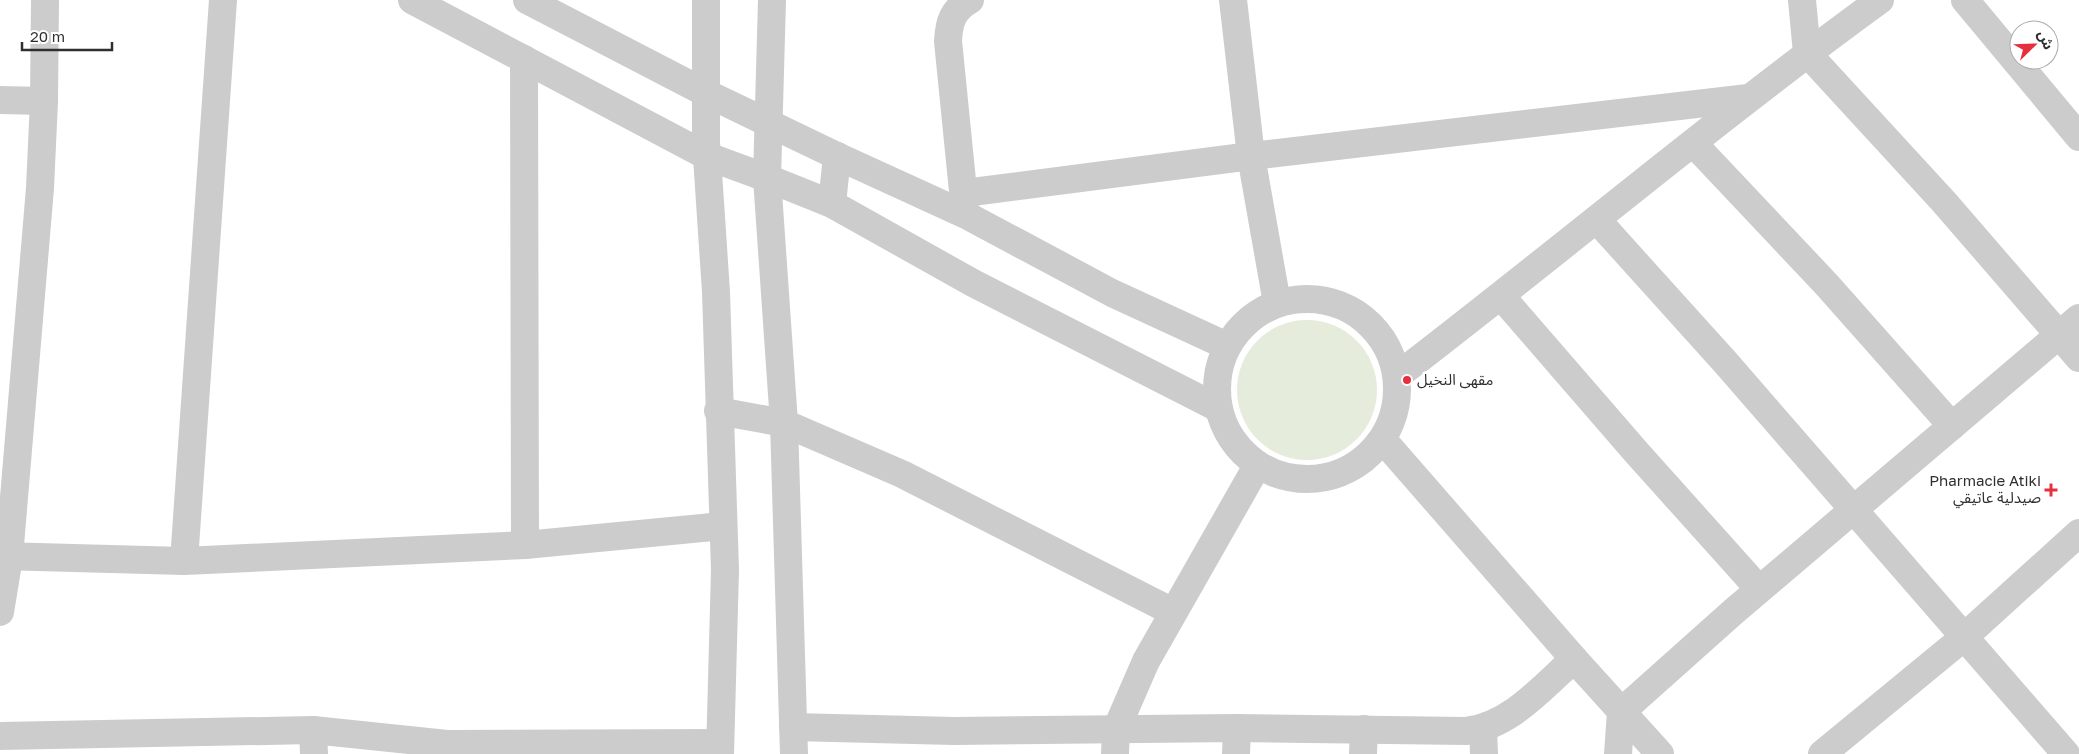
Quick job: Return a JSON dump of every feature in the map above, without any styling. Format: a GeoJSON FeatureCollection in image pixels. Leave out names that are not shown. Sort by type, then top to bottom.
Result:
{"type":"FeatureCollection","features":[{"type":"Feature","properties":{"kind":"street"},"geometry":{"type":"LineString","coordinates":[[0,612],[40,188],[44,101],[45,0]]}},
{"type":"Feature","properties":{"kind":"street"},"geometry":{"type":"LineString","coordinates":[[184,560],[224,0]]}},
{"type":"Feature","properties":{"kind":"street"},"geometry":{"type":"LineString","coordinates":[[412,0],[707,156],[832,204],[973,283],[1218,408]]}},
{"type":"Feature","properties":{"kind":"street"},"geometry":{"type":"LineString","coordinates":[[527,0],[706,93],[837,156],[965,204],[1112,293],[1226,346]]}},
{"type":"Feature","properties":{"kind":"street"},"geometry":{"type":"LineString","coordinates":[[0,736],[314,742],[447,749],[720,748],[725,570],[718,411],[716,292],[707,156],[706,0]]}},
{"type":"Feature","properties":{"kind":"street"},"geometry":{"type":"LineString","coordinates":[[772,0],[767,178],[784,423],[794,754]]}},
{"type":"Feature","properties":{"kind":"street"},"geometry":{"type":"LineString","coordinates":[[965,204],[948,41],[949,24],[954,12],[962,4],[970,0]]}},
{"type":"Feature","properties":{"kind":"street"},"geometry":{"type":"LineString","coordinates":[[1233,0],[1251,156],[1277,302]]}},
{"type":"Feature","properties":{"kind":"street"},"geometry":{"type":"LineString","coordinates":[[1802,0],[1807,53],[1944,202],[2079,358]]}},
{"type":"Feature","properties":{"kind":"street"},"geometry":{"type":"LineString","coordinates":[[1397,376],[1597,220],[1748,98],[1880,0]]}},
{"type":"Feature","properties":{"kind":"street"},"geometry":{"type":"LineString","coordinates":[[1966,0],[2079,137]]}},
{"type":"Feature","properties":{"kind":"street"},"geometry":{"type":"LineString","coordinates":[[524,60],[524,545]]}},
{"type":"Feature","properties":{"kind":"street"},"geometry":{"type":"LineString","coordinates":[[965,204],[1251,156],[1748,98]]}},
{"type":"Feature","properties":{"kind":"street"},"geometry":{"type":"LineString","coordinates":[[0,100],[44,101]]}},
{"type":"Feature","properties":{"kind":"street"},"geometry":{"type":"LineString","coordinates":[[1693,142],[1827,285],[1952,426]]}},
{"type":"Feature","properties":{"kind":"street"},"geometry":{"type":"LineString","coordinates":[[832,204],[837,156]]}},
{"type":"Feature","properties":{"kind":"street"},"geometry":{"type":"LineString","coordinates":[[1597,220],[1726,363],[1854,509],[1963,638],[2066,754]]}},
{"type":"Feature","properties":{"kind":"street"},"geometry":{"type":"LineString","coordinates":[[1501,296],[1637,453],[1759,589]]}},
{"type":"Feature","properties":{"kind":"street"},"geometry":{"type":"LineString","coordinates":[[1316,298],[1354,311],[1383,339],[1397,376],[1396,409],[1383,440],[1358,465],[1326,479],[1290,479],[1257,466],[1232,441],[1218,408],[1216,376],[1226,346],[1247,320],[1277,302],[1316,298]]}},
{"type":"Feature","properties":{"kind":"street"},"geometry":{"type":"LineString","coordinates":[[1618,754],[1621,712],[1759,589],[2079,318]]}},
{"type":"Feature","properties":{"kind":"street"},"geometry":{"type":"LineString","coordinates":[[718,411],[784,423],[902,474],[1173,612]]}},
{"type":"Feature","properties":{"kind":"street"},"geometry":{"type":"LineString","coordinates":[[1383,440],[1574,659],[1660,754]]}},
{"type":"Feature","properties":{"kind":"street"},"geometry":{"type":"LineString","coordinates":[[1115,742],[1146,660],[1257,466]]}},
{"type":"Feature","properties":{"kind":"street"},"geometry":{"type":"LineString","coordinates":[[4,556],[184,560],[524,545],[723,526]]}},
{"type":"Feature","properties":{"kind":"street"},"geometry":{"type":"LineString","coordinates":[[1822,754],[1963,638],[2079,533]]}},
{"type":"Feature","properties":{"kind":"street"},"geometry":{"type":"LineString","coordinates":[[793,727],[986,743],[1363,742],[1466,731],[1483,742],[1499,721],[1518,709],[1574,659]]}},
{"type":"Feature","properties":{"kind":"green space"},"geometry":{"type":"Polygon","coordinates":[[[1307,320],[1321,321],[1334,325],[1357,340],[1372,363],[1376,376],[1376,404],[1372,417],[1357,440],[1334,455],[1321,459],[1307,460],[1293,459],[1280,455],[1257,440],[1242,417],[1238,404],[1237,390],[1238,376],[1242,363],[1257,340],[1280,325],[1293,321],[1307,320]]]}},
{"type":"Feature","properties":{"kind":"place","name":"مقهى النخيل"},"geometry":{"type":"Point","coordinates":[1407,380]}},
{"type":"Feature","properties":{"kind":"place","name":"Pharmacie Atiki صيدلية عاتيقي"},"geometry":{"type":"Point","coordinates":[2051,490]}}]}
